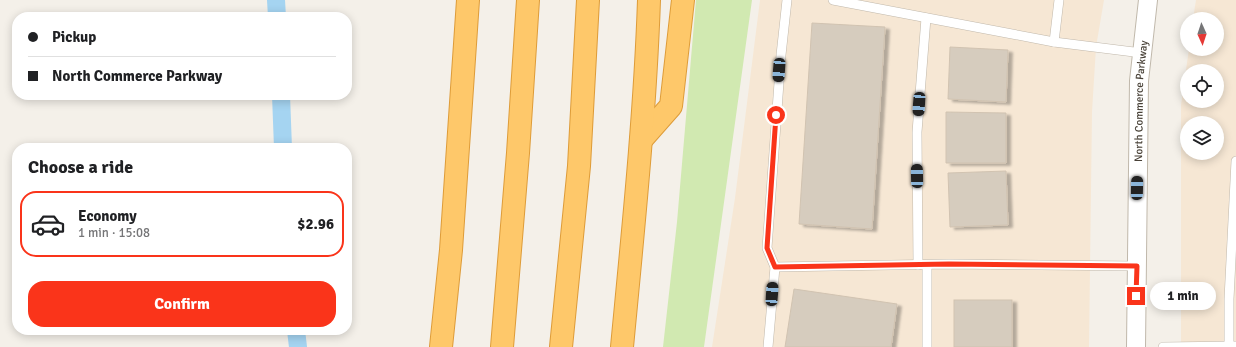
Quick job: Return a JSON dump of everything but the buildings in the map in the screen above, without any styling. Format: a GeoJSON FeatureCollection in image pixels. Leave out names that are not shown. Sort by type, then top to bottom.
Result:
{"type":"FeatureCollection","features":[{"type":"Feature","properties":{"kind":"highway"},"geometry":{"type":"LineString","coordinates":[[441,347],[451,250],[468,0]]}},
{"type":"Feature","properties":{"kind":"highway"},"geometry":{"type":"LineString","coordinates":[[502,347],[518,153],[528,0]]}},
{"type":"Feature","properties":{"kind":"highway"},"geometry":{"type":"LineString","coordinates":[[561,347],[579,166],[588,0]]}},
{"type":"Feature","properties":{"kind":"highway"},"geometry":{"type":"LineString","coordinates":[[622,347],[641,140],[647,60],[649,0]]}},
{"type":"Feature","properties":{"kind":"highway"},"geometry":{"type":"LineString","coordinates":[[641,140],[671,106],[683,0]]}},
{"type":"Feature","properties":{"kind":"street","name":"North Commerce Parkway"},"geometry":{"type":"LineString","coordinates":[[1136,347],[1138,81],[1148,0]]}},
{"type":"Feature","properties":{"kind":"lane"},"geometry":{"type":"LineString","coordinates":[[768,347],[775,267],[767,248],[780,55],[787,0]]}},
{"type":"Feature","properties":{"kind":"lane"},"geometry":{"type":"LineString","coordinates":[[833,0],[1054,42],[1142,53]]}},
{"type":"Feature","properties":{"kind":"lane"},"geometry":{"type":"LineString","coordinates":[[1054,42],[1059,0]]}},
{"type":"Feature","properties":{"kind":"lane"},"geometry":{"type":"LineString","coordinates":[[926,18],[917,132],[927,347]]}},
{"type":"Feature","properties":{"kind":"lane"},"geometry":{"type":"LineString","coordinates":[[1163,347],[1233,346],[1230,299],[1236,161]]}},
{"type":"Feature","properties":{"kind":"lane"},"geometry":{"type":"LineString","coordinates":[[775,267],[922,265],[1137,266]]}},
{"type":"Feature","properties":{"kind":"shaded area"},"geometry":{"type":"Polygon","coordinates":[[[760,0],[1104,0],[1096,47],[1092,112],[1089,347],[712,347],[735,198],[760,0]]]}},
{"type":"Feature","properties":{"kind":"shaded area"},"geometry":{"type":"Polygon","coordinates":[[[1196,0],[1236,0],[1236,347],[1181,347],[1181,160],[1224,160],[1224,116],[1181,116],[1181,108],[1224,108],[1224,64],[1187,64],[1188,56],[1224,56],[1224,12],[1194,12],[1196,0]]]}},
{"type":"Feature","properties":{"kind":"green space"},"geometry":{"type":"Polygon","coordinates":[[[696,0],[752,0],[704,347],[663,347],[677,222],[696,0]]]}},
{"type":"Feature","properties":{"kind":"waterway"},"geometry":{"type":"LineString","coordinates":[[276,0],[277,12]]}},
{"type":"Feature","properties":{"kind":"waterway"},"geometry":{"type":"LineString","coordinates":[[281,100],[283,143]]}},
{"type":"Feature","properties":{"kind":"waterway"},"geometry":{"type":"LineString","coordinates":[[297,335],[298,347]]}},
{"type":"Feature","properties":{"kind":"route"},"geometry":{"type":"LineString","coordinates":[[776,115],[767,248],[775,267],[949,264],[1137,266],[1136,296]]}}]}
